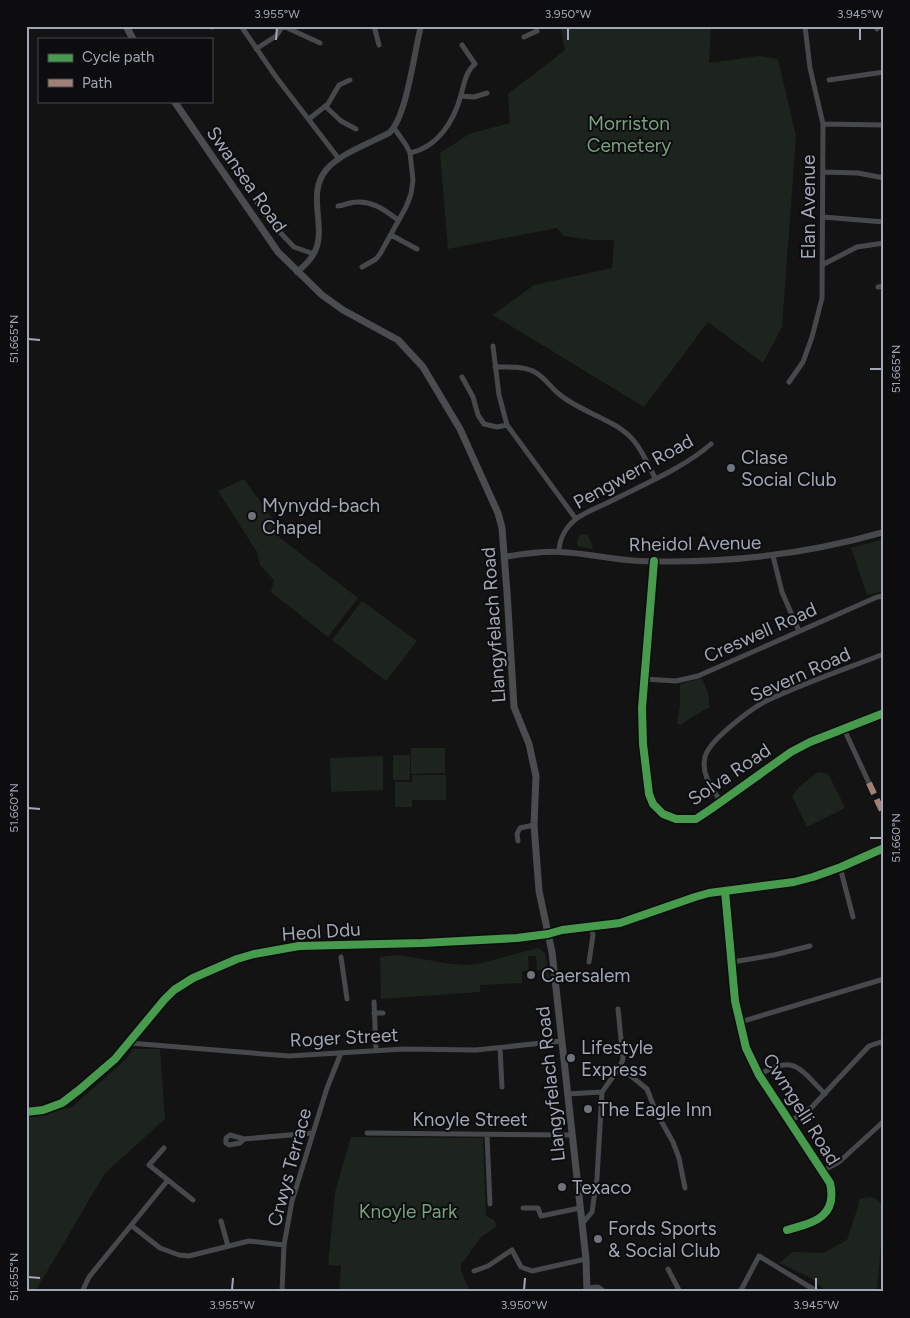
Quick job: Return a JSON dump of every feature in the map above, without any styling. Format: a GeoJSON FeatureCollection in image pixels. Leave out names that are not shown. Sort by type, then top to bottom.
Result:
{"type":"FeatureCollection","features":[{"type":"Feature","properties":{"kind":"main road"},"geometry":{"type":"LineString","coordinates":[[126,26],[132,38]]}},
{"type":"Feature","properties":{"kind":"main road","name":"Swansea Road"},"geometry":{"type":"LineString","coordinates":[[175,102],[278,252],[297,272]]}},
{"type":"Feature","properties":{"kind":"main road","name":"Llangyfelach Road"},"geometry":{"type":"LineString","coordinates":[[297,272],[322,295],[344,310],[398,340],[423,367],[460,429],[494,501],[502,528],[514,707],[529,744],[536,776],[534,825],[539,891],[552,952],[586,1259],[587,1290]]}},
{"type":"Feature","properties":{"kind":"street"},"geometry":{"type":"LineString","coordinates":[[240,26],[276,77],[339,159]]}},
{"type":"Feature","properties":{"kind":"street"},"geometry":{"type":"LineString","coordinates":[[256,49],[276,36],[283,26],[320,43]]}},
{"type":"Feature","properties":{"kind":"street"},"geometry":{"type":"LineString","coordinates":[[374,26],[379,45]]}},
{"type":"Feature","properties":{"kind":"street"},"geometry":{"type":"LineString","coordinates":[[297,272],[314,254],[320,236],[316,197],[319,182],[326,170],[339,159],[394,128],[403,108],[421,26]]}},
{"type":"Feature","properties":{"kind":"street","name":"Elan Avenue"},"geometry":{"type":"LineString","coordinates":[[789,382],[803,362],[812,337],[822,298],[823,124],[810,68],[805,26]]}},
{"type":"Feature","properties":{"kind":"street"},"geometry":{"type":"LineString","coordinates":[[524,37],[532,31]]}},
{"type":"Feature","properties":{"kind":"street"},"geometry":{"type":"LineString","coordinates":[[410,153],[420,151],[429,146],[444,131],[456,109],[468,73],[475,64],[462,46]]}},
{"type":"Feature","properties":{"kind":"street"},"geometry":{"type":"LineString","coordinates":[[829,80],[884,72]]}},
{"type":"Feature","properties":{"kind":"street"},"geometry":{"type":"LineString","coordinates":[[309,119],[325,106],[338,85],[350,80]]}},
{"type":"Feature","properties":{"kind":"street"},"geometry":{"type":"LineString","coordinates":[[461,96],[474,97],[487,93]]}},
{"type":"Feature","properties":{"kind":"street"},"geometry":{"type":"LineString","coordinates":[[325,106],[341,121],[356,129]]}},
{"type":"Feature","properties":{"kind":"street"},"geometry":{"type":"LineString","coordinates":[[823,124],[884,125]]}},
{"type":"Feature","properties":{"kind":"street"},"geometry":{"type":"LineString","coordinates":[[362,267],[376,259],[391,235],[411,194],[414,180],[410,153],[394,128]]}},
{"type":"Feature","properties":{"kind":"street"},"geometry":{"type":"LineString","coordinates":[[824,172],[858,173],[884,178]]}},
{"type":"Feature","properties":{"kind":"street"},"geometry":{"type":"LineString","coordinates":[[258,203],[273,225],[294,247],[314,254]]}},
{"type":"Feature","properties":{"kind":"street"},"geometry":{"type":"LineString","coordinates":[[338,206],[351,203],[371,203],[381,207],[398,220]]}},
{"type":"Feature","properties":{"kind":"street"},"geometry":{"type":"LineString","coordinates":[[823,217],[884,222]]}},
{"type":"Feature","properties":{"kind":"street"},"geometry":{"type":"LineString","coordinates":[[391,235],[416,249]]}},
{"type":"Feature","properties":{"kind":"street"},"geometry":{"type":"LineString","coordinates":[[822,266],[857,247],[884,243]]}},
{"type":"Feature","properties":{"kind":"street"},"geometry":{"type":"LineString","coordinates":[[493,346],[498,395],[507,425],[576,519]]}},
{"type":"Feature","properties":{"kind":"street"},"geometry":{"type":"LineString","coordinates":[[495,367],[513,366],[533,371],[568,401],[616,427],[634,441],[655,478]]}},
{"type":"Feature","properties":{"kind":"street"},"geometry":{"type":"LineString","coordinates":[[462,377],[473,397],[480,420],[484,424],[497,428],[507,425]]}},
{"type":"Feature","properties":{"kind":"street","name":"Pengwern Road"},"geometry":{"type":"LineString","coordinates":[[559,552],[560,540],[576,519],[702,453],[711,444]]}},
{"type":"Feature","properties":{"kind":"street","name":"Rheidol Avenue"},"geometry":{"type":"LineString","coordinates":[[504,557],[559,552],[637,561],[710,562],[773,556],[826,547],[884,532]]}},
{"type":"Feature","properties":{"kind":"street"},"geometry":{"type":"LineString","coordinates":[[773,556],[782,592],[799,631]]}},
{"type":"Feature","properties":{"kind":"street","name":"Solva Road"},"geometry":{"type":"LineString","coordinates":[[654,561],[642,708],[642,744],[649,794],[653,804],[669,818],[690,820],[702,816],[790,752],[810,742],[884,713]]}},
{"type":"Feature","properties":{"kind":"street","name":"Creswell Road"},"geometry":{"type":"LineString","coordinates":[[644,679],[676,681],[698,676],[884,596]]}},
{"type":"Feature","properties":{"kind":"street","name":"Severn Road"},"geometry":{"type":"LineString","coordinates":[[722,802],[707,781],[704,768],[705,757],[709,747],[718,736],[765,702],[884,654]]}},
{"type":"Feature","properties":{"kind":"street"},"geometry":{"type":"LineString","coordinates":[[844,729],[869,783]]}},
{"type":"Feature","properties":{"kind":"street"},"geometry":{"type":"LineString","coordinates":[[518,841],[520,828],[534,825]]}},
{"type":"Feature","properties":{"kind":"street","name":"Heol Ddu"},"geometry":{"type":"LineString","coordinates":[[26,1112],[42,1110],[62,1103],[100,1074],[174,990],[218,966],[254,954],[299,946],[423,943],[517,938],[620,923],[640,918],[695,896],[794,882],[840,867],[884,848]]}},
{"type":"Feature","properties":{"kind":"street"},"geometry":{"type":"LineString","coordinates":[[840,867],[853,916]]}},
{"type":"Feature","properties":{"kind":"street","name":"Cwmgelli Road"},"geometry":{"type":"LineString","coordinates":[[725,891],[735,1002],[746,1048],[759,1075],[830,1183],[832,1191],[828,1209],[822,1216],[812,1223],[787,1230]]}},
{"type":"Feature","properties":{"kind":"street"},"geometry":{"type":"LineString","coordinates":[[589,962],[593,936],[592,927]]}},
{"type":"Feature","properties":{"kind":"street"},"geometry":{"type":"LineString","coordinates":[[732,962],[774,955],[810,946]]}},
{"type":"Feature","properties":{"kind":"street"},"geometry":{"type":"LineString","coordinates":[[341,957],[347,999]]}},
{"type":"Feature","properties":{"kind":"street"},"geometry":{"type":"LineString","coordinates":[[740,1022],[884,979]]}},
{"type":"Feature","properties":{"kind":"street"},"geometry":{"type":"LineString","coordinates":[[374,1002],[376,1050]]}},
{"type":"Feature","properties":{"kind":"street"},"geometry":{"type":"LineString","coordinates":[[582,1224],[592,1212],[597,1178],[602,1092],[620,1067],[623,1059],[618,1010]]}},
{"type":"Feature","properties":{"kind":"street"},"geometry":{"type":"LineString","coordinates":[[374,1013],[383,1013]]}},
{"type":"Feature","properties":{"kind":"street","name":"Roger Street"},"geometry":{"type":"LineString","coordinates":[[129,1043],[289,1056],[376,1050],[476,1050],[561,1041]]}},
{"type":"Feature","properties":{"kind":"street"},"geometry":{"type":"LineString","coordinates":[[789,1122],[811,1108],[862,1051],[869,1046],[884,1041]]}},
{"type":"Feature","properties":{"kind":"street"},"geometry":{"type":"LineString","coordinates":[[500,1048],[502,1086]]}},
{"type":"Feature","properties":{"kind":"street","name":"Crwys Terrace"},"geometry":{"type":"LineString","coordinates":[[282,1292],[284,1245],[292,1201],[312,1133],[341,1053]]}},
{"type":"Feature","properties":{"kind":"street"},"geometry":{"type":"LineString","coordinates":[[759,1075],[773,1066],[790,1064],[799,1068],[825,1094]]}},
{"type":"Feature","properties":{"kind":"street"},"geometry":{"type":"LineString","coordinates":[[620,1067],[647,1089],[656,1112],[673,1142],[679,1158],[685,1188]]}},
{"type":"Feature","properties":{"kind":"street"},"geometry":{"type":"LineString","coordinates":[[567,1094],[602,1092]]}},
{"type":"Feature","properties":{"kind":"street"},"geometry":{"type":"LineString","coordinates":[[822,1171],[839,1162],[884,1121]]}},
{"type":"Feature","properties":{"kind":"street"},"geometry":{"type":"LineString","coordinates":[[244,1139],[312,1133]]}},
{"type":"Feature","properties":{"kind":"street","name":"Knoyle Street"},"geometry":{"type":"LineString","coordinates":[[367,1133],[572,1135]]}},
{"type":"Feature","properties":{"kind":"street"},"geometry":{"type":"LineString","coordinates":[[487,1135],[490,1204]]}},
{"type":"Feature","properties":{"kind":"street"},"geometry":{"type":"LineString","coordinates":[[164,1148],[149,1165],[193,1200]]}},
{"type":"Feature","properties":{"kind":"street"},"geometry":{"type":"LineString","coordinates":[[82,1292],[89,1277],[168,1180]]}},
{"type":"Feature","properties":{"kind":"street"},"geometry":{"type":"LineString","coordinates":[[523,1208],[538,1208],[541,1216],[580,1208]]}},
{"type":"Feature","properties":{"kind":"street"},"geometry":{"type":"LineString","coordinates":[[221,1221],[228,1246]]}},
{"type":"Feature","properties":{"kind":"street"},"geometry":{"type":"LineString","coordinates":[[132,1226],[160,1248],[179,1255],[189,1256],[249,1241],[284,1245]]}},
{"type":"Feature","properties":{"kind":"street"},"geometry":{"type":"LineString","coordinates":[[474,1271],[488,1266],[512,1250],[521,1267],[532,1271],[586,1259]]}},
{"type":"Feature","properties":{"kind":"street"},"geometry":{"type":"LineString","coordinates":[[741,1290],[759,1256],[818,1292]]}},
{"type":"Feature","properties":{"kind":"street"},"geometry":{"type":"LineString","coordinates":[[668,1269],[680,1292]]}},
{"type":"Feature","properties":{"kind":"street"},"geometry":{"type":"LineString","coordinates":[[587,1290],[598,1287],[605,1292]]}},
{"type":"Feature","properties":{"kind":"green space","name":"Morriston Cemetery"},"geometry":{"type":"Polygon","coordinates":[[[560,26],[711,26],[709,63],[759,56],[778,59],[796,136],[782,327],[763,363],[708,322],[644,407],[493,315],[534,285],[612,268],[614,240],[592,240],[564,236],[557,228],[448,249],[440,153],[469,134],[510,123],[508,94],[565,50],[560,26]]]}},
{"type":"Feature","properties":{"kind":"green space"},"geometry":{"type":"Polygon","coordinates":[[[244,479],[279,528],[279,537],[358,598],[328,637],[271,592],[274,580],[260,565],[257,552],[218,491],[244,479]]]}},
{"type":"Feature","properties":{"kind":"green space"},"geometry":{"type":"Polygon","coordinates":[[[580,534],[588,535],[593,547],[592,549],[577,546],[580,534]]]}},
{"type":"Feature","properties":{"kind":"green space"},"geometry":{"type":"Polygon","coordinates":[[[884,539],[884,591],[867,595],[851,548],[884,539]]]}},
{"type":"Feature","properties":{"kind":"green space"},"geometry":{"type":"Polygon","coordinates":[[[362,601],[417,641],[386,681],[332,640],[362,601]]]}},
{"type":"Feature","properties":{"kind":"green space"},"geometry":{"type":"Polygon","coordinates":[[[702,678],[708,693],[710,707],[681,725],[677,724],[680,684],[702,678]]]}},
{"type":"Feature","properties":{"kind":"green space"},"geometry":{"type":"Polygon","coordinates":[[[411,748],[445,748],[445,773],[411,774],[411,748]]]}},
{"type":"Feature","properties":{"kind":"green space"},"geometry":{"type":"Polygon","coordinates":[[[393,755],[410,755],[410,780],[393,780],[393,755]]]}},
{"type":"Feature","properties":{"kind":"green space"},"geometry":{"type":"Polygon","coordinates":[[[383,756],[383,790],[331,792],[330,758],[383,756]]]}},
{"type":"Feature","properties":{"kind":"green space"},"geometry":{"type":"Polygon","coordinates":[[[818,772],[828,774],[845,807],[807,827],[792,796],[800,786],[818,772]]]}},
{"type":"Feature","properties":{"kind":"green space"},"geometry":{"type":"Polygon","coordinates":[[[412,775],[446,775],[446,800],[412,800],[412,807],[395,807],[395,782],[412,782],[412,775]]]}},
{"type":"Feature","properties":{"kind":"green space"},"geometry":{"type":"Polygon","coordinates":[[[538,948],[545,953],[550,980],[545,982],[544,970],[537,970],[536,956],[528,956],[529,971],[522,971],[522,983],[480,985],[480,992],[381,999],[380,957],[399,955],[466,965],[478,964],[538,948]]]}},
{"type":"Feature","properties":{"kind":"green space"},"geometry":{"type":"Polygon","coordinates":[[[133,1049],[160,1049],[165,1119],[105,1173],[35,1292],[26,1292],[26,1117],[72,1107],[125,1060],[133,1049]]]}},
{"type":"Feature","properties":{"kind":"green space","name":"Knoyle Park"},"geometry":{"type":"Polygon","coordinates":[[[351,1137],[483,1138],[486,1216],[494,1220],[497,1226],[480,1238],[461,1263],[461,1271],[470,1292],[339,1292],[341,1266],[328,1265],[335,1192],[351,1137]]]}},
{"type":"Feature","properties":{"kind":"green space"},"geometry":{"type":"Polygon","coordinates":[[[871,1197],[877,1199],[884,1208],[877,1292],[827,1292],[811,1278],[779,1263],[793,1252],[823,1253],[847,1240],[859,1199],[871,1197]]]}},
{"type":"Feature","properties":{"kind":"marked path"},"geometry":{"type":"LineString","coordinates":[[869,783],[884,815]]}},
{"type":"Feature","properties":{"kind":"cycle path"},"geometry":{"type":"LineString","coordinates":[[654,561],[642,708],[643,744],[649,794],[653,804],[663,814],[676,819],[696,819],[791,752],[810,742],[884,713]]}},
{"type":"Feature","properties":{"kind":"cycle path"},"geometry":{"type":"LineString","coordinates":[[26,1112],[43,1110],[62,1103],[115,1059],[174,990],[193,978],[237,959],[299,946],[423,943],[517,938],[620,923],[709,893],[794,882],[813,877],[884,848]]}},
{"type":"Feature","properties":{"kind":"cycle path"},"geometry":{"type":"LineString","coordinates":[[725,891],[735,1001],[746,1048],[759,1075],[830,1183],[832,1194],[827,1211],[814,1221],[787,1230]]}},
{"type":"Feature","properties":{"kind":"place","name":"Clase Social Club"},"geometry":{"type":"Point","coordinates":[731,468]}},
{"type":"Feature","properties":{"kind":"place","name":"Mynydd-bach Chapel"},"geometry":{"type":"Point","coordinates":[252,516]}},
{"type":"Feature","properties":{"kind":"place","name":"Caersalem"},"geometry":{"type":"Point","coordinates":[531,975]}},
{"type":"Feature","properties":{"kind":"place","name":"Lifestyle Express"},"geometry":{"type":"Point","coordinates":[571,1058]}},
{"type":"Feature","properties":{"kind":"place","name":"The Eagle Inn"},"geometry":{"type":"Point","coordinates":[588,1109]}},
{"type":"Feature","properties":{"kind":"place","name":"Texaco"},"geometry":{"type":"Point","coordinates":[562,1187]}},
{"type":"Feature","properties":{"kind":"place","name":"Fords Sports & Social Club"},"geometry":{"type":"Point","coordinates":[598,1239]}}]}
